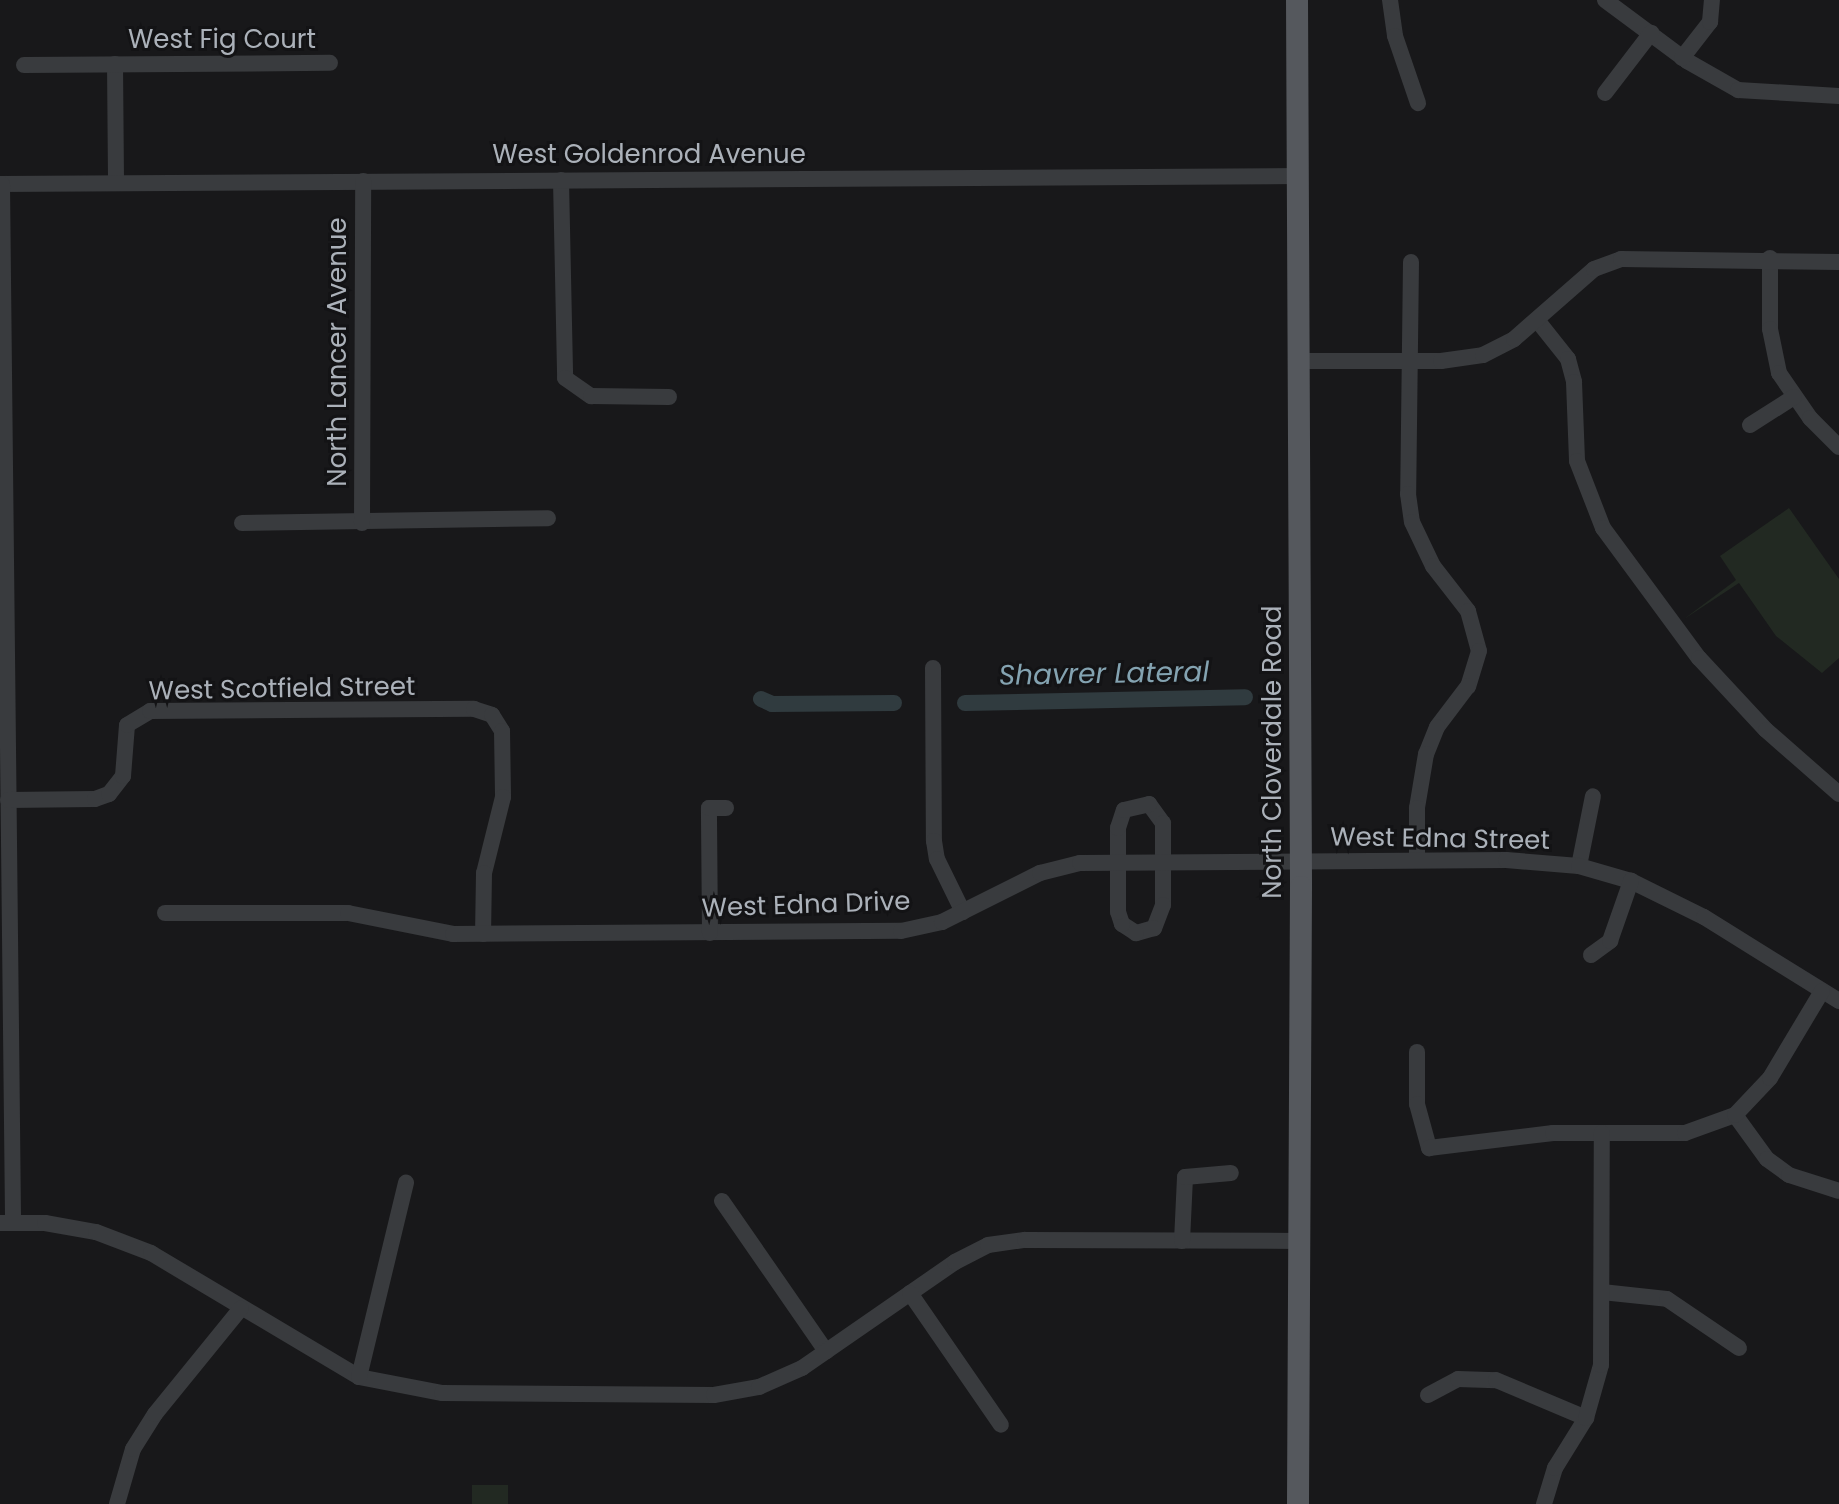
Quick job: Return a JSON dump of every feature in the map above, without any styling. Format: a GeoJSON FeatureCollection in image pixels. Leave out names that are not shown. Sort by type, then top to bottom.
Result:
{"type":"FeatureCollection","features":[{"type":"Feature","properties":{"kind":"main road","name":"North Cloverdale Road"},"geometry":{"type":"LineString","coordinates":[[1297,0],[1301,861],[1298,1504]]}},
{"type":"Feature","properties":{"kind":"street"},"geometry":{"type":"LineString","coordinates":[[1390,0],[1395,36],[1418,103]]}},
{"type":"Feature","properties":{"kind":"street"},"geometry":{"type":"LineString","coordinates":[[1605,0],[1682,58],[1738,90],[1839,96]]}},
{"type":"Feature","properties":{"kind":"street"},"geometry":{"type":"LineString","coordinates":[[1682,58],[1710,22],[1712,0]]}},
{"type":"Feature","properties":{"kind":"street"},"geometry":{"type":"LineString","coordinates":[[1605,93],[1651,33]]}},
{"type":"Feature","properties":{"kind":"street","name":"West Fig Court"},"geometry":{"type":"LineString","coordinates":[[24,65],[330,63]]}},
{"type":"Feature","properties":{"kind":"street"},"geometry":{"type":"LineString","coordinates":[[115,64],[116,183]]}},
{"type":"Feature","properties":{"kind":"street","name":"West Goldenrod Avenue"},"geometry":{"type":"LineString","coordinates":[[1,184],[1298,176]]}},
{"type":"Feature","properties":{"kind":"street"},"geometry":{"type":"LineString","coordinates":[[561,180],[561,363],[572,387],[591,396],[669,397]]}},
{"type":"Feature","properties":{"kind":"street","name":"North Lancer Avenue"},"geometry":{"type":"LineString","coordinates":[[362,523],[363,181]]}},
{"type":"Feature","properties":{"kind":"street"},"geometry":{"type":"LineString","coordinates":[[1,184],[8,800],[4,848],[6,1223],[96,1232],[151,1253],[359,1377],[442,1393],[714,1395],[759,1387],[826,1351],[910,1293],[988,1245],[1025,1240],[1299,1241]]}},
{"type":"Feature","properties":{"kind":"street"},"geometry":{"type":"LineString","coordinates":[[1298,361],[1412,361],[1483,355],[1537,320],[1594,269],[1621,259],[1770,258],[1839,262]]}},
{"type":"Feature","properties":{"kind":"street"},"geometry":{"type":"LineString","coordinates":[[1770,258],[1773,353],[1794,397],[1839,447]]}},
{"type":"Feature","properties":{"kind":"street"},"geometry":{"type":"LineString","coordinates":[[1411,262],[1408,494],[1412,522],[1433,566],[1468,611],[1479,651],[1472,678],[1437,727],[1426,754],[1417,808],[1417,859]]}},
{"type":"Feature","properties":{"kind":"street"},"geometry":{"type":"LineString","coordinates":[[1537,320],[1568,359],[1574,382],[1577,461],[1603,528],[1699,658],[1766,730],[1839,794]]}},
{"type":"Feature","properties":{"kind":"street"},"geometry":{"type":"LineString","coordinates":[[1750,425],[1794,397]]}},
{"type":"Feature","properties":{"kind":"street"},"geometry":{"type":"LineString","coordinates":[[242,523],[548,518]]}},
{"type":"Feature","properties":{"kind":"street"},"geometry":{"type":"LineString","coordinates":[[933,668],[934,841],[937,859],[963,912]]}},
{"type":"Feature","properties":{"kind":"street","name":"West Scotfield Street"},"geometry":{"type":"LineString","coordinates":[[8,800],[109,794],[123,776],[127,725],[150,711],[474,709],[492,715],[502,731],[503,797],[484,873],[483,934]]}},
{"type":"Feature","properties":{"kind":"street","name":"West Edna Street"},"geometry":{"type":"LineString","coordinates":[[1579,866],[1593,796]]}},
{"type":"Feature","properties":{"kind":"street"},"geometry":{"type":"LineString","coordinates":[[1140,802],[1161,815],[1165,862],[1161,917],[1154,928],[1136,933],[1119,916],[1118,863],[1119,817],[1140,802]]}},
{"type":"Feature","properties":{"kind":"street"},"geometry":{"type":"LineString","coordinates":[[710,933],[709,808],[726,808]]}},
{"type":"Feature","properties":{"kind":"street","name":"West Edna Street"},"geometry":{"type":"LineString","coordinates":[[1301,861],[1417,859],[1579,866],[1631,881],[1704,917],[1839,1001]]}},
{"type":"Feature","properties":{"kind":"street","name":"West Edna Drive"},"geometry":{"type":"LineString","coordinates":[[165,913],[348,913],[431,932],[483,934],[901,931],[963,912],[1056,866],[1301,861]]}},
{"type":"Feature","properties":{"kind":"street"},"geometry":{"type":"LineString","coordinates":[[1591,955],[1610,941],[1631,881]]}},
{"type":"Feature","properties":{"kind":"street"},"geometry":{"type":"LineString","coordinates":[[1417,1052],[1417,1104],[1429,1148],[1553,1133],[1685,1133],[1735,1115],[1770,1078],[1822,991]]}},
{"type":"Feature","properties":{"kind":"street"},"geometry":{"type":"LineString","coordinates":[[1735,1115],[1767,1159],[1789,1175],[1839,1191]]}},
{"type":"Feature","properties":{"kind":"street"},"geometry":{"type":"LineString","coordinates":[[1544,1504],[1555,1468],[1586,1418],[1601,1365],[1602,1133]]}},
{"type":"Feature","properties":{"kind":"street"},"geometry":{"type":"LineString","coordinates":[[1182,1241],[1185,1177],[1231,1173]]}},
{"type":"Feature","properties":{"kind":"street"},"geometry":{"type":"LineString","coordinates":[[359,1377],[406,1183]]}},
{"type":"Feature","properties":{"kind":"street"},"geometry":{"type":"LineString","coordinates":[[722,1201],[826,1351]]}},
{"type":"Feature","properties":{"kind":"street"},"geometry":{"type":"LineString","coordinates":[[1602,1292],[1667,1299],[1739,1348]]}},
{"type":"Feature","properties":{"kind":"street"},"geometry":{"type":"LineString","coordinates":[[910,1293],[1001,1425]]}},
{"type":"Feature","properties":{"kind":"street"},"geometry":{"type":"LineString","coordinates":[[117,1504],[133,1449],[155,1414],[241,1308]]}},
{"type":"Feature","properties":{"kind":"street"},"geometry":{"type":"LineString","coordinates":[[1428,1395],[1458,1379],[1496,1380],[1586,1418]]}},
{"type":"Feature","properties":{"kind":"shaded area"},"geometry":{"type":"Polygon","coordinates":[[[1789,508],[1839,579],[1839,658],[1822,673],[1776,636],[1739,583],[1684,619],[1736,580],[1720,556],[1789,508]]]}},
{"type":"Feature","properties":{"kind":"shaded area"},"geometry":{"type":"Polygon","coordinates":[[[472,1485],[508,1485],[508,1504],[472,1504],[472,1485]]]}},
{"type":"Feature","properties":{"kind":"waterway","name":"Shavrer Lateral"},"geometry":{"type":"LineString","coordinates":[[965,703],[1245,697]]}},
{"type":"Feature","properties":{"kind":"waterway","name":"Shavrer Lateral"},"geometry":{"type":"LineString","coordinates":[[761,699],[772,704],[894,703]]}}]}
